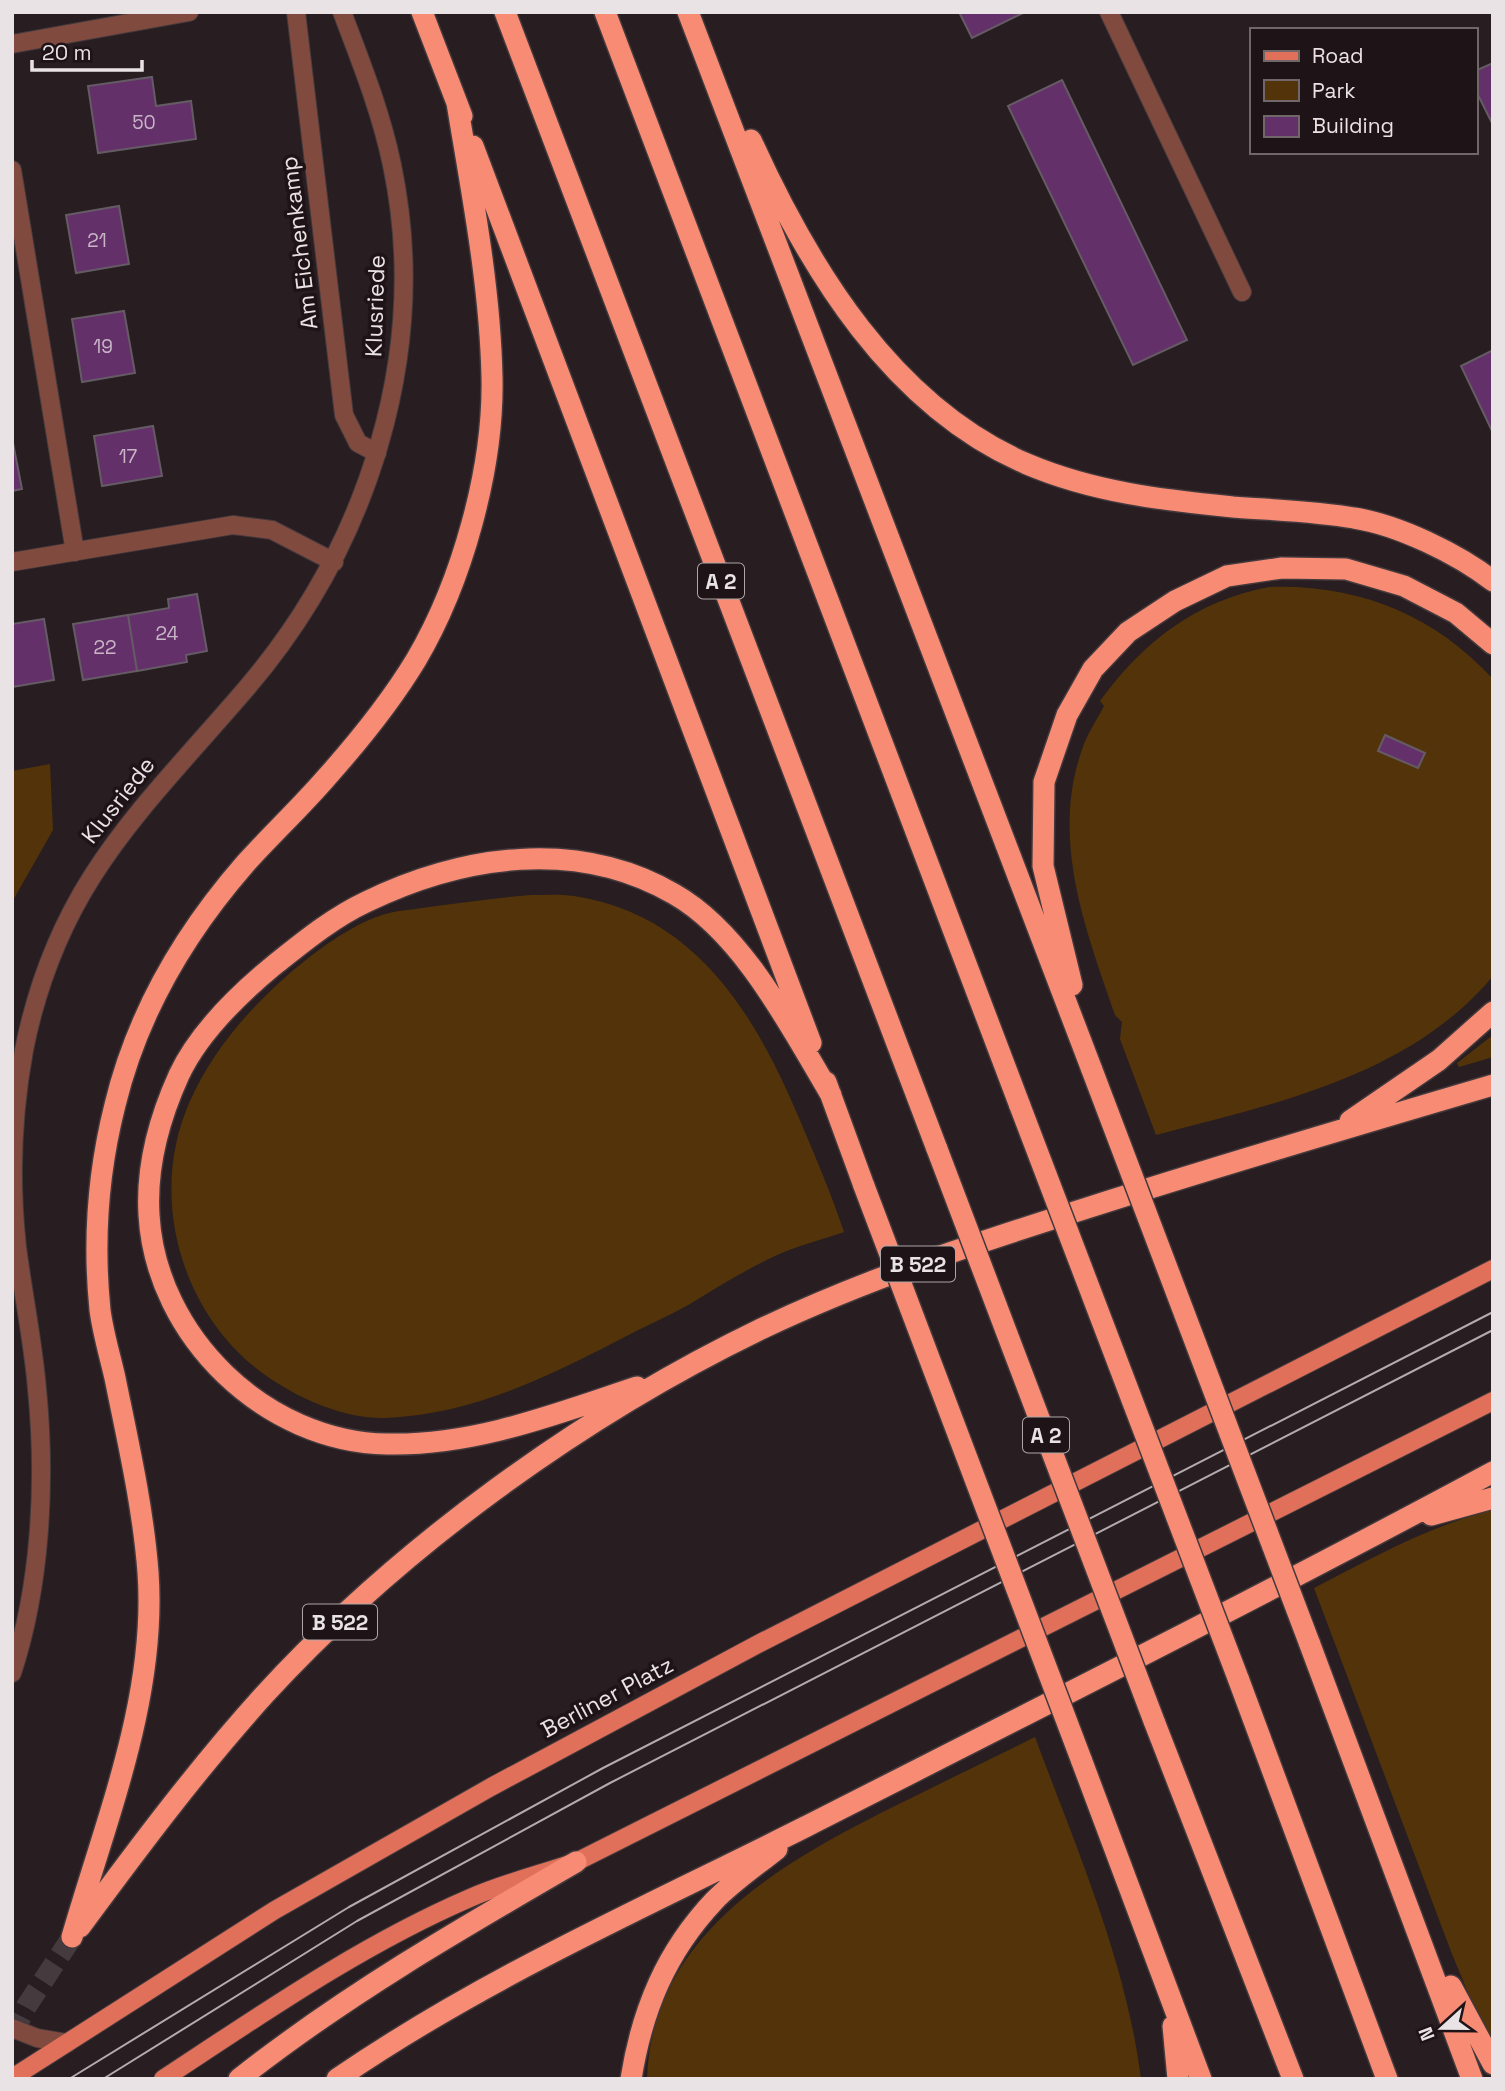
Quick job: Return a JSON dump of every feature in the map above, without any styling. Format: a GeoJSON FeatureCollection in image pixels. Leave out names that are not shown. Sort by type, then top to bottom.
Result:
{"type":"FeatureCollection","features":[{"type":"Feature","properties":{"kind":"highway"},"geometry":{"type":"LineString","coordinates":[[422,12],[1201,2079]]}},
{"type":"Feature","properties":{"kind":"highway","name":"A 2"},"geometry":{"type":"LineString","coordinates":[[505,12],[1154,1721],[1293,2079]]}},
{"type":"Feature","properties":{"kind":"highway"},"geometry":{"type":"LineString","coordinates":[[605,12],[1238,1678],[1387,2079]]}},
{"type":"Feature","properties":{"kind":"highway"},"geometry":{"type":"LineString","coordinates":[[688,12],[1414,1916],[1472,2079]]}},
{"type":"Feature","properties":{"kind":"highway"},"geometry":{"type":"LineString","coordinates":[[694,12],[766,173],[820,272],[873,346],[921,396],[973,433],[1025,463],[1091,486],[1161,500],[1357,518],[1408,535],[1468,562],[1493,581]]}},
{"type":"Feature","properties":{"kind":"highway","name":"B 522"},"geometry":{"type":"LineString","coordinates":[[457,103],[485,276],[492,382],[484,464],[468,534],[446,598],[417,658],[379,715],[324,780],[245,865],[199,923],[157,990],[131,1051],[102,1165],[96,1240],[101,1314],[140,1499],[148,1577],[147,1644],[138,1713],[72,1937],[177,1796],[266,1693],[335,1627],[405,1562],[497,1489],[587,1427],[672,1375],[762,1329],[873,1280],[1007,1233],[1493,1085]]}},
{"type":"Feature","properties":{"kind":"highway"},"geometry":{"type":"LineString","coordinates":[[1092,1070],[1043,866],[1044,782],[1067,715],[1102,660],[1128,632],[1175,601],[1227,576],[1282,568],[1346,569],[1405,586],[1456,612],[1493,644]]}},
{"type":"Feature","properties":{"kind":"highway"},"geometry":{"type":"LineString","coordinates":[[672,1375],[512,1429],[454,1439],[386,1444],[325,1435],[268,1410],[222,1372],[184,1325],[159,1272],[149,1217],[150,1167],[162,1118],[181,1070],[215,1021],[259,978],[309,937],[364,902],[445,872],[498,860],[564,858],[622,868],[677,895],[712,923],[765,984],[831,1095]]}},
{"type":"Feature","properties":{"kind":"highway"},"geometry":{"type":"LineString","coordinates":[[1334,1132],[1439,1060],[1493,1012]]}},
{"type":"Feature","properties":{"kind":"highway"},"geometry":{"type":"LineString","coordinates":[[337,2079],[468,1996],[669,1892],[802,1829],[1493,1472]]}},
{"type":"Feature","properties":{"kind":"highway"},"geometry":{"type":"LineString","coordinates":[[1386,1529],[1493,1498]]}},
{"type":"Feature","properties":{"kind":"highway"},"geometry":{"type":"LineString","coordinates":[[631,2079],[638,2037],[653,1991],[674,1950],[715,1900],[802,1829]]}},
{"type":"Feature","properties":{"kind":"highway"},"geometry":{"type":"LineString","coordinates":[[239,2079],[297,2033],[366,1988],[576,1862]]}},
{"type":"Feature","properties":{"kind":"highway"},"geometry":{"type":"LineString","coordinates":[[1414,1916],[1493,2064]]}},
{"type":"Feature","properties":{"kind":"highway"},"geometry":{"type":"LineString","coordinates":[[1170,1996],[1178,2079]]}},
{"type":"Feature","properties":{"kind":"main road","name":"Berliner Platz"},"geometry":{"type":"LineString","coordinates":[[12,2078],[275,1910],[372,1852],[760,1643],[1493,1269]]}},
{"type":"Feature","properties":{"kind":"main road"},"geometry":{"type":"LineString","coordinates":[[163,2079],[278,2003],[388,1938],[471,1897],[576,1862],[1493,1401]]}},
{"type":"Feature","properties":{"kind":"street"},"geometry":{"type":"LineString","coordinates":[[12,44],[189,12]]}},
{"type":"Feature","properties":{"kind":"street","name":"Am Eichenkamp"},"geometry":{"type":"LineString","coordinates":[[296,12],[344,415],[358,443],[377,453]]}},
{"type":"Feature","properties":{"kind":"street","name":"Klusriede"},"geometry":{"type":"LineString","coordinates":[[12,1673],[30,1594],[41,1458],[37,1387],[15,1243],[14,1144],[18,1049],[52,951],[85,883],[148,799],[248,686],[295,623],[334,562],[359,506],[377,453],[398,371],[403,302],[402,224],[392,164],[375,101],[342,12]]}},
{"type":"Feature","properties":{"kind":"street"},"geometry":{"type":"LineString","coordinates":[[1109,12],[1242,292]]}},
{"type":"Feature","properties":{"kind":"street"},"geometry":{"type":"LineString","coordinates":[[12,170],[75,552]]}},
{"type":"Feature","properties":{"kind":"street"},"geometry":{"type":"LineString","coordinates":[[12,562],[233,525],[272,530],[334,562]]}},
{"type":"Feature","properties":{"kind":"street"},"geometry":{"type":"LineString","coordinates":[[12,2028],[37,2038],[67,2043]]}},
{"type":"Feature","properties":{"kind":"green space"},"geometry":{"type":"Polygon","coordinates":[[[1269,587],[1333,591],[1392,608],[1445,637],[1470,656],[1493,679],[1493,976],[1460,1010],[1422,1038],[1382,1062],[1293,1097],[1156,1135],[1120,1039],[1122,1022],[1115,1015],[1093,949],[1075,881],[1070,813],[1074,778],[1088,734],[1104,706],[1100,701],[1134,660],[1173,627],[1194,614],[1242,593],[1269,587]]]}},
{"type":"Feature","properties":{"kind":"green space"},"geometry":{"type":"Polygon","coordinates":[[[50,764],[53,830],[12,902],[12,771],[50,764]]]}},
{"type":"Feature","properties":{"kind":"green space"},"geometry":{"type":"Polygon","coordinates":[[[531,895],[574,896],[617,906],[654,924],[687,947],[715,975],[740,1007],[782,1079],[844,1232],[773,1257],[681,1309],[589,1355],[534,1381],[477,1402],[418,1415],[371,1418],[341,1412],[297,1395],[271,1379],[240,1354],[215,1325],[195,1291],[181,1255],[173,1217],[172,1178],[177,1139],[190,1101],[209,1065],[246,1016],[290,973],[345,932],[391,912],[531,895]]]}},
{"type":"Feature","properties":{"kind":"green space"},"geometry":{"type":"Polygon","coordinates":[[[1493,1035],[1493,1057],[1459,1067],[1457,1063],[1493,1035]]]}},
{"type":"Feature","properties":{"kind":"green space"},"geometry":{"type":"Polygon","coordinates":[[[1493,1510],[1493,2042],[1471,2000],[1452,1954],[1314,1588],[1424,1534],[1493,1510]]]}},
{"type":"Feature","properties":{"kind":"green space"},"geometry":{"type":"Polygon","coordinates":[[[1035,1737],[1112,1948],[1134,2035],[1141,2079],[647,2079],[655,2028],[672,1983],[698,1943],[731,1909],[769,1878],[811,1851],[1035,1737]]]}},
{"type":"Feature","properties":{"kind":"building"},"geometry":{"type":"Polygon","coordinates":[[[959,12],[1025,12],[972,38],[959,12]]]}},
{"type":"Feature","properties":{"kind":"building"},"geometry":{"type":"Polygon","coordinates":[[[1493,63],[1493,125],[1477,93],[1477,70],[1493,63]]]}},
{"type":"Feature","properties":{"kind":"building"},"geometry":{"type":"Polygon","coordinates":[[[152,77],[156,106],[191,101],[196,139],[98,153],[88,86],[152,77]]]}},
{"type":"Feature","properties":{"kind":"building"},"geometry":{"type":"Polygon","coordinates":[[[1062,80],[1187,340],[1133,365],[1008,106],[1062,80]]]}},
{"type":"Feature","properties":{"kind":"building"},"geometry":{"type":"Polygon","coordinates":[[[119,206],[129,264],[76,273],[66,215],[119,206]]]}},
{"type":"Feature","properties":{"kind":"building"},"geometry":{"type":"Polygon","coordinates":[[[124,311],[135,373],[82,382],[72,319],[124,311]]]}},
{"type":"Feature","properties":{"kind":"building"},"geometry":{"type":"Polygon","coordinates":[[[1493,350],[1493,433],[1461,366],[1493,350]]]}},
{"type":"Feature","properties":{"kind":"building"},"geometry":{"type":"Polygon","coordinates":[[[153,426],[162,476],[102,486],[94,436],[153,426]]]}},
{"type":"Feature","properties":{"kind":"building"},"geometry":{"type":"Polygon","coordinates":[[[12,438],[22,489],[12,491],[12,438]]]}},
{"type":"Feature","properties":{"kind":"building"},"geometry":{"type":"Polygon","coordinates":[[[197,594],[207,651],[186,655],[187,662],[137,671],[128,615],[169,608],[168,599],[197,594]]]}},
{"type":"Feature","properties":{"kind":"building"},"geometry":{"type":"Polygon","coordinates":[[[128,615],[137,671],[83,680],[73,624],[128,615]]]}},
{"type":"Feature","properties":{"kind":"building"},"geometry":{"type":"Polygon","coordinates":[[[44,619],[54,680],[12,687],[12,624],[44,619]]]}},
{"type":"Feature","properties":{"kind":"building"},"geometry":{"type":"Polygon","coordinates":[[[1385,735],[1425,753],[1418,768],[1378,751],[1385,735]]]}},
{"type":"Feature","properties":{"kind":"tunnel"},"geometry":{"type":"LineString","coordinates":[[12,2035],[26,2007],[72,1937]]}},
{"type":"Feature","properties":{"kind":"tram line"},"geometry":{"type":"LineString","coordinates":[[69,2079],[349,1907],[603,1768],[1493,1312]]}},
{"type":"Feature","properties":{"kind":"tram line"},"geometry":{"type":"LineString","coordinates":[[103,2079],[357,1921],[610,1783],[1493,1330]]}}]}
